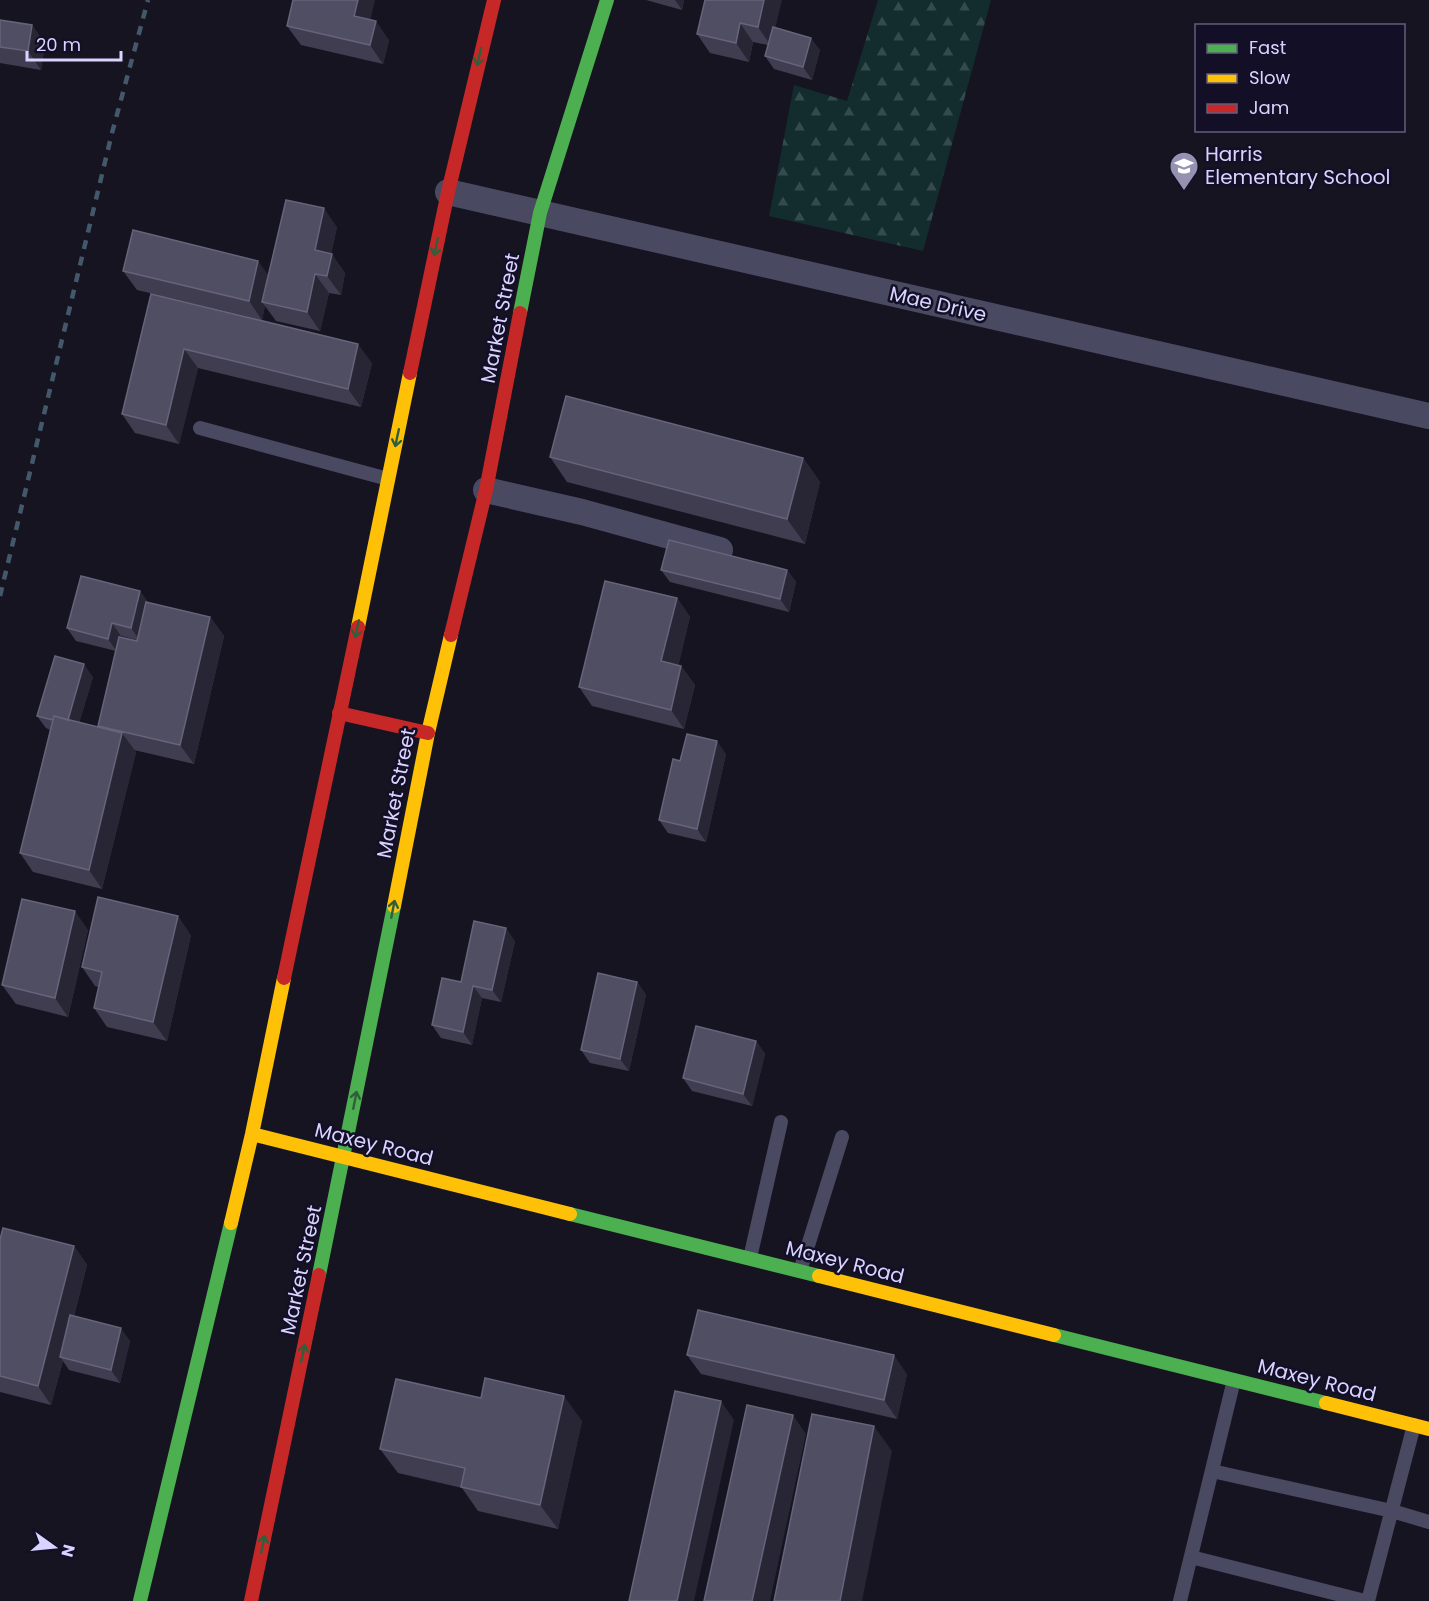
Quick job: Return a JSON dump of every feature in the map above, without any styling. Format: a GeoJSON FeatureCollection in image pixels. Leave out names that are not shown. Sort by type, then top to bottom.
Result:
{"type":"FeatureCollection","features":[{"type":"Feature","properties":{"kind":"main road"},"geometry":{"type":"LineString","coordinates":[[142,1601],[252,1134],[447,192],[494,0]]}},
{"type":"Feature","properties":{"kind":"main road","name":"Market Street"},"geometry":{"type":"LineString","coordinates":[[251,1601],[344,1157],[428,733],[486,490],[540,213],[607,0]]}},
{"type":"Feature","properties":{"kind":"main road"},"geometry":{"type":"LineString","coordinates":[[339,713],[428,733]]}},
{"type":"Feature","properties":{"kind":"main road","name":"Maxey Road"},"geometry":{"type":"LineString","coordinates":[[252,1134],[1429,1429]]}},
{"type":"Feature","properties":{"kind":"street","name":"Mae Drive"},"geometry":{"type":"LineString","coordinates":[[447,192],[1429,417]]}},
{"type":"Feature","properties":{"kind":"street"},"geometry":{"type":"LineString","coordinates":[[486,490],[582,512],[720,550]]}},
{"type":"Feature","properties":{"kind":"lane"},"geometry":{"type":"LineString","coordinates":[[200,428],[388,479]]}},
{"type":"Feature","properties":{"kind":"lane"},"geometry":{"type":"LineString","coordinates":[[750,1258],[781,1122]]}},
{"type":"Feature","properties":{"kind":"lane"},"geometry":{"type":"LineString","coordinates":[[801,1271],[842,1137]]}},
{"type":"Feature","properties":{"kind":"lane"},"geometry":{"type":"LineString","coordinates":[[1180,1601],[1234,1380]]}},
{"type":"Feature","properties":{"kind":"lane"},"geometry":{"type":"LineString","coordinates":[[1191,1557],[1367,1601],[1414,1425]]}},
{"type":"Feature","properties":{"kind":"lane"},"geometry":{"type":"LineString","coordinates":[[1212,1471],[1392,1511],[1429,1522]]}},
{"type":"Feature","properties":{"kind":"green space"},"geometry":{"type":"Polygon","coordinates":[[[878,0],[991,0],[923,251],[769,216],[794,85],[847,101],[878,0]]]}},
{"type":"Feature","properties":{"kind":"building"},"geometry":{"type":"Polygon","coordinates":[[[293,0],[358,0],[354,16],[376,21],[370,45],[287,26],[293,0]]]}},
{"type":"Feature","properties":{"kind":"building"},"geometry":{"type":"Polygon","coordinates":[[[705,0],[764,0],[758,27],[740,23],[736,43],[697,34],[705,0]]]}},
{"type":"Feature","properties":{"kind":"building"},"geometry":{"type":"Polygon","coordinates":[[[0,20],[32,25],[28,51],[0,47],[0,20]]]}},
{"type":"Feature","properties":{"kind":"building"},"geometry":{"type":"Polygon","coordinates":[[[773,27],[811,38],[803,67],[765,56],[773,27]]]}},
{"type":"Feature","properties":{"kind":"building"},"geometry":{"type":"Polygon","coordinates":[[[286,200],[324,208],[315,250],[332,254],[327,276],[315,274],[307,312],[262,302],[286,200]]]}},
{"type":"Feature","properties":{"kind":"building"},"geometry":{"type":"Polygon","coordinates":[[[133,230],[258,261],[249,301],[123,271],[133,230]]]}},
{"type":"Feature","properties":{"kind":"building"},"geometry":{"type":"Polygon","coordinates":[[[151,294],[358,344],[348,389],[184,349],[166,425],[122,414],[151,294]]]}},
{"type":"Feature","properties":{"kind":"building"},"geometry":{"type":"Polygon","coordinates":[[[566,396],[803,458],[787,519],[550,457],[566,396]]]}},
{"type":"Feature","properties":{"kind":"building"},"geometry":{"type":"Polygon","coordinates":[[[669,540],[787,570],[780,599],[661,570],[669,540]]]}},
{"type":"Feature","properties":{"kind":"building"},"geometry":{"type":"Polygon","coordinates":[[[81,576],[140,591],[131,628],[112,623],[108,639],[67,628],[81,576]]]}},
{"type":"Feature","properties":{"kind":"building"},"geometry":{"type":"Polygon","coordinates":[[[605,581],[677,598],[661,661],[681,666],[671,710],[579,687],[605,581]]]}},
{"type":"Feature","properties":{"kind":"building"},"geometry":{"type":"Polygon","coordinates":[[[146,602],[210,617],[180,745],[98,726],[119,637],[137,641],[146,602]]]}},
{"type":"Feature","properties":{"kind":"building"},"geometry":{"type":"Polygon","coordinates":[[[55,656],[84,664],[68,720],[54,716],[53,720],[37,716],[55,656]]]}},
{"type":"Feature","properties":{"kind":"building"},"geometry":{"type":"Polygon","coordinates":[[[54,716],[122,733],[89,870],[20,853],[54,716]]]}},
{"type":"Feature","properties":{"kind":"building"},"geometry":{"type":"Polygon","coordinates":[[[687,734],[717,741],[697,829],[659,820],[673,759],[680,761],[687,734]]]}},
{"type":"Feature","properties":{"kind":"building"},"geometry":{"type":"Polygon","coordinates":[[[98,897],[178,916],[153,1022],[94,1008],[102,972],[82,967],[98,897]]]}},
{"type":"Feature","properties":{"kind":"building"},"geometry":{"type":"Polygon","coordinates":[[[22,899],[75,911],[55,998],[2,985],[22,899]]]}},
{"type":"Feature","properties":{"kind":"building"},"geometry":{"type":"Polygon","coordinates":[[[474,921],[506,928],[492,990],[473,986],[463,1032],[432,1025],[442,978],[461,982],[474,921]]]}},
{"type":"Feature","properties":{"kind":"building"},"geometry":{"type":"Polygon","coordinates":[[[598,973],[637,982],[620,1059],[581,1050],[598,973]]]}},
{"type":"Feature","properties":{"kind":"building"},"geometry":{"type":"Polygon","coordinates":[[[696,1026],[756,1041],[743,1094],[683,1078],[696,1026]]]}},
{"type":"Feature","properties":{"kind":"building"},"geometry":{"type":"Polygon","coordinates":[[[3,1228],[74,1246],[38,1386],[0,1376],[0,1239],[3,1228]]]}},
{"type":"Feature","properties":{"kind":"building"},"geometry":{"type":"Polygon","coordinates":[[[698,1310],[894,1355],[884,1400],[687,1355],[698,1310]]]}},
{"type":"Feature","properties":{"kind":"building"},"geometry":{"type":"Polygon","coordinates":[[[70,1315],[121,1328],[111,1370],[60,1357],[70,1315]]]}},
{"type":"Feature","properties":{"kind":"building"},"geometry":{"type":"Polygon","coordinates":[[[485,1378],[564,1396],[540,1505],[461,1487],[465,1468],[380,1449],[396,1379],[481,1398],[485,1378]]]}},
{"type":"Feature","properties":{"kind":"building"},"geometry":{"type":"Polygon","coordinates":[[[675,1391],[721,1401],[677,1601],[629,1601],[675,1391]]]}},
{"type":"Feature","properties":{"kind":"building"},"geometry":{"type":"Polygon","coordinates":[[[747,1405],[793,1415],[752,1601],[704,1601],[747,1405]]]}},
{"type":"Feature","properties":{"kind":"building"},"geometry":{"type":"Polygon","coordinates":[[[812,1414],[874,1426],[840,1601],[774,1601],[812,1414]]]}},
{"type":"Feature","properties":{"kind":"railway"},"geometry":{"type":"LineString","coordinates":[[0,596],[112,133],[148,0]]}},
{"type":"Feature","properties":{"kind":"traffic: fast"},"geometry":{"type":"LineString","coordinates":[[520,313],[540,213],[607,0]]}},
{"type":"Feature","properties":{"kind":"traffic: fast"},"geometry":{"type":"LineString","coordinates":[[319,1275],[394,906]]}},
{"type":"Feature","properties":{"kind":"traffic: fast"},"geometry":{"type":"LineString","coordinates":[[570,1214],[819,1276]]}},
{"type":"Feature","properties":{"kind":"traffic: fast"},"geometry":{"type":"LineString","coordinates":[[140,1601],[231,1223]]}},
{"type":"Feature","properties":{"kind":"traffic: fast"},"geometry":{"type":"LineString","coordinates":[[1054,1335],[1326,1403]]}},
{"type":"Feature","properties":{"kind":"traffic: slow"},"geometry":{"type":"LineString","coordinates":[[358,627],[410,373]]}},
{"type":"Feature","properties":{"kind":"traffic: slow"},"geometry":{"type":"LineString","coordinates":[[394,906],[428,733],[451,635]]}},
{"type":"Feature","properties":{"kind":"traffic: slow"},"geometry":{"type":"LineString","coordinates":[[231,1223],[284,978]]}},
{"type":"Feature","properties":{"kind":"traffic: slow"},"geometry":{"type":"LineString","coordinates":[[252,1134],[570,1214]]}},
{"type":"Feature","properties":{"kind":"traffic: slow"},"geometry":{"type":"LineString","coordinates":[[819,1276],[1054,1335]]}},
{"type":"Feature","properties":{"kind":"traffic: slow"},"geometry":{"type":"LineString","coordinates":[[1326,1403],[1429,1429]]}},
{"type":"Feature","properties":{"kind":"traffic: jam"},"geometry":{"type":"LineString","coordinates":[[410,373],[448,192],[494,0]]}},
{"type":"Feature","properties":{"kind":"traffic: jam"},"geometry":{"type":"LineString","coordinates":[[451,635],[486,490],[520,313]]}},
{"type":"Feature","properties":{"kind":"traffic: jam"},"geometry":{"type":"LineString","coordinates":[[284,978],[358,627]]}},
{"type":"Feature","properties":{"kind":"traffic: jam"},"geometry":{"type":"LineString","coordinates":[[339,713],[428,733]]}},
{"type":"Feature","properties":{"kind":"traffic: jam"},"geometry":{"type":"LineString","coordinates":[[251,1601],[319,1275]]}},
{"type":"Feature","properties":{"kind":"place","name":"Harris Elementary School"},"geometry":{"type":"Point","coordinates":[1184,192]}}]}
